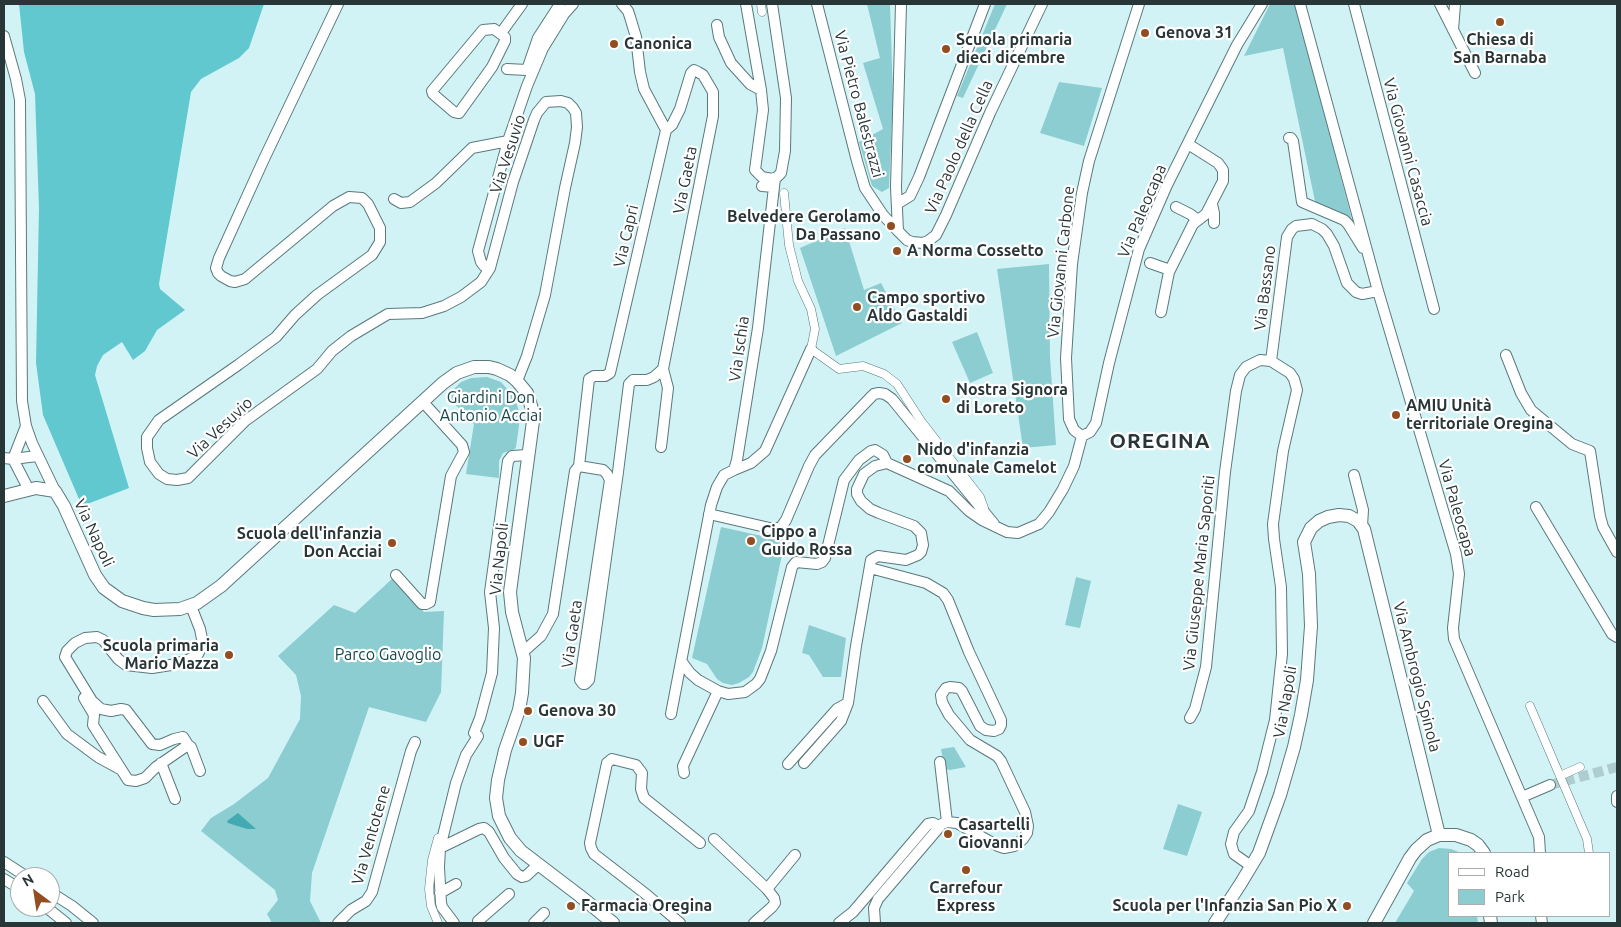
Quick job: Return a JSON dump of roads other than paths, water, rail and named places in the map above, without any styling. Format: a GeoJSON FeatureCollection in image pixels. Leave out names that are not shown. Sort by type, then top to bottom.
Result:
{"type":"FeatureCollection","features":[{"type":"Feature","properties":{"kind":"street","name":"Via Vesuvio"},"geometry":{"type":"LineString","coordinates":[[338,4],[264,160],[216,268],[221,276],[230,281],[235,282],[245,279],[333,206],[349,197],[362,198],[368,204],[380,228],[380,242],[372,255],[317,295],[295,315],[276,337],[159,420],[147,437],[146,448],[150,462],[159,474],[167,479],[188,478],[245,421],[317,369],[332,351],[351,336],[388,314],[428,312],[453,302],[481,282],[490,268],[513,182],[537,113],[546,102],[561,101],[568,103],[576,113],[575,143],[564,188],[545,295],[527,356],[517,381]]}},
{"type":"Feature","properties":{"kind":"street"},"geometry":{"type":"LineString","coordinates":[[501,33],[522,4]]}},
{"type":"Feature","properties":{"kind":"street"},"geometry":{"type":"LineString","coordinates":[[507,69],[527,70],[538,38],[560,4]]}},
{"type":"Feature","properties":{"kind":"street"},"geometry":{"type":"LineString","coordinates":[[490,268],[484,266],[481,262],[478,251],[508,140],[543,48],[564,14],[573,4]]}},
{"type":"Feature","properties":{"kind":"street"},"geometry":{"type":"LineString","coordinates":[[622,4],[628,11],[636,37],[644,89],[666,130]]}},
{"type":"Feature","properties":{"kind":"street"},"geometry":{"type":"LineString","coordinates":[[746,4],[763,110],[756,170],[762,177],[774,183]]}},
{"type":"Feature","properties":{"kind":"street","name":"Via Ischia"},"geometry":{"type":"LineString","coordinates":[[734,470],[758,328],[774,183],[782,170],[786,151],[786,98],[772,4]]}},
{"type":"Feature","properties":{"kind":"street","name":"Via Pietro Balestrazzi"},"geometry":{"type":"LineString","coordinates":[[817,4],[865,188],[883,215],[898,231]]}},
{"type":"Feature","properties":{"kind":"street"},"geometry":{"type":"LineString","coordinates":[[898,231],[901,4]]}},
{"type":"Feature","properties":{"kind":"street"},"geometry":{"type":"LineString","coordinates":[[897,204],[910,196],[919,177],[985,4]]}},
{"type":"Feature","properties":{"kind":"street","name":"Via Paolo della Cella"},"geometry":{"type":"LineString","coordinates":[[898,231],[907,240],[916,243],[928,241],[936,234],[990,113],[1042,4]]}},
{"type":"Feature","properties":{"kind":"street","name":"Via Giovanni Carbone"},"geometry":{"type":"LineString","coordinates":[[1082,436],[1074,430],[1069,419],[1066,358],[1072,264],[1080,202],[1090,161],[1139,4]]}},
{"type":"Feature","properties":{"kind":"street","name":"Via Paleocapa"},"geometry":{"type":"LineString","coordinates":[[718,691],[728,694],[739,694],[747,691],[758,682],[771,651],[792,566],[796,562],[817,564],[822,562],[844,480],[859,460],[871,451],[875,450],[881,453],[887,463],[949,492],[969,511],[996,527],[1018,533],[1044,519],[1058,498],[1074,466],[1082,436],[1090,432],[1096,423],[1111,356],[1139,249],[1167,185],[1237,45],[1262,4]]}},
{"type":"Feature","properties":{"kind":"street","name":"Via Paleocapa"},"geometry":{"type":"LineString","coordinates":[[1300,4],[1378,291],[1456,554],[1459,574],[1453,628],[1454,639],[1539,837],[1540,852]]}},
{"type":"Feature","properties":{"kind":"street","name":"Via Giovanni Casaccia"},"geometry":{"type":"LineString","coordinates":[[1354,4],[1434,309]]}},
{"type":"Feature","properties":{"kind":"street"},"geometry":{"type":"LineString","coordinates":[[1440,4],[1475,73]]}},
{"type":"Feature","properties":{"kind":"street"},"geometry":{"type":"LineString","coordinates":[[1453,31],[1455,4]]}},
{"type":"Feature","properties":{"kind":"street"},"geometry":{"type":"LineString","coordinates":[[717,25],[719,37],[731,63],[750,84],[761,90]]}},
{"type":"Feature","properties":{"kind":"street"},"geometry":{"type":"LineString","coordinates":[[494,29],[501,33],[505,37],[505,42],[492,66],[459,112],[454,112],[433,94],[434,88],[483,30],[494,29]]}},
{"type":"Feature","properties":{"kind":"street"},"geometry":{"type":"LineString","coordinates":[[4,36],[20,100],[22,401],[26,426],[37,456],[55,491]]}},
{"type":"Feature","properties":{"kind":"street","name":"Via Gaeta"},"geometry":{"type":"LineString","coordinates":[[661,447],[668,388],[663,370],[713,116],[713,92],[703,75],[694,70],[691,73],[680,109],[672,125],[666,130]]}},
{"type":"Feature","properties":{"kind":"street","name":"Via Capri"},"geometry":{"type":"LineString","coordinates":[[579,466],[589,379],[594,376],[605,376],[610,373],[666,130]]}},
{"type":"Feature","properties":{"kind":"street","name":"Via Paleocapa"},"geometry":{"type":"LineString","coordinates":[[1289,138],[1293,141],[1303,206],[1344,220],[1367,252]]}},
{"type":"Feature","properties":{"kind":"street"},"geometry":{"type":"LineString","coordinates":[[394,199],[401,204],[410,202],[436,183],[472,148],[508,140]]}},
{"type":"Feature","properties":{"kind":"street"},"geometry":{"type":"LineString","coordinates":[[1161,312],[1170,270],[1193,224],[1206,214],[1223,180],[1222,168],[1218,163],[1188,144]]}},
{"type":"Feature","properties":{"kind":"street"},"geometry":{"type":"LineString","coordinates":[[762,186],[774,183]]}},
{"type":"Feature","properties":{"kind":"street"},"geometry":{"type":"LineString","coordinates":[[671,714],[709,514],[717,487],[724,475],[751,463],[765,451],[811,349],[815,329],[811,309],[798,281],[789,245],[784,193]]}},
{"type":"Feature","properties":{"kind":"street"},"geometry":{"type":"LineString","coordinates":[[1212,204],[1214,223]]}},
{"type":"Feature","properties":{"kind":"street"},"geometry":{"type":"LineString","coordinates":[[1176,207],[1198,220]]}},
{"type":"Feature","properties":{"kind":"street","name":"Via Bassano"},"geometry":{"type":"LineString","coordinates":[[1271,361],[1287,237],[1289,232],[1296,226],[1312,224],[1327,234],[1334,246],[1347,283],[1356,292],[1362,294],[1378,291]]}},
{"type":"Feature","properties":{"kind":"street"},"geometry":{"type":"LineString","coordinates":[[1150,263],[1170,270]]}},
{"type":"Feature","properties":{"kind":"street"},"geometry":{"type":"LineString","coordinates":[[811,349],[838,370],[863,366],[884,374],[897,384],[921,421],[980,497],[985,512]]}},
{"type":"Feature","properties":{"kind":"street"},"geometry":{"type":"LineString","coordinates":[[1506,355],[1521,393],[1531,410],[1572,444],[1586,450],[1603,527],[1617,552]]}},
{"type":"Feature","properties":{"kind":"street","name":"Via Giuseppe Maria Saporiti"},"geometry":{"type":"LineString","coordinates":[[1190,718],[1195,709],[1206,667],[1225,472],[1236,391],[1240,375],[1246,367],[1260,360],[1271,361]]}},
{"type":"Feature","properties":{"kind":"street"},"geometry":{"type":"LineString","coordinates":[[1251,866],[1234,854],[1231,844],[1234,832],[1249,810],[1262,772],[1275,720],[1282,654],[1281,587],[1273,524],[1283,451],[1297,390],[1290,373],[1271,361]]}},
{"type":"Feature","properties":{"kind":"street","name":"Via Napoli"},"geometry":{"type":"LineString","coordinates":[[4,496],[42,488],[55,491],[95,575],[104,588],[122,601],[143,608],[180,609],[191,606],[229,580],[422,402],[457,373],[466,369],[482,367],[498,369],[517,381],[527,393],[533,412],[510,592],[512,612],[523,652],[524,665],[519,710],[500,770],[497,805],[502,824],[510,838],[521,851],[613,923]]}},
{"type":"Feature","properties":{"kind":"street","name":"Via Gaeta"},"geometry":{"type":"LineString","coordinates":[[523,652],[541,636],[553,614],[574,471],[579,466],[603,470],[610,480],[580,680],[585,684],[589,680],[629,384],[633,380],[647,380],[663,370]]}},
{"type":"Feature","properties":{"kind":"street"},"geometry":{"type":"LineString","coordinates":[[709,514],[774,529],[781,527],[790,513],[809,466],[816,455],[870,398],[878,393],[884,394],[892,400],[996,527]]}},
{"type":"Feature","properties":{"kind":"street"},"geometry":{"type":"LineString","coordinates":[[396,575],[421,602],[425,605],[430,602],[451,476],[464,452],[462,445],[422,402]]}},
{"type":"Feature","properties":{"kind":"street"},"geometry":{"type":"LineString","coordinates":[[9,459],[26,426]]}},
{"type":"Feature","properties":{"kind":"street"},"geometry":{"type":"LineString","coordinates":[[454,923],[442,907],[438,866],[440,848],[456,783],[476,734],[492,673],[494,628],[490,592],[508,461],[512,456],[528,455]]}},
{"type":"Feature","properties":{"kind":"street"},"geometry":{"type":"LineString","coordinates":[[9,459],[37,456]]}},
{"type":"Feature","properties":{"kind":"street"},"geometry":{"type":"LineString","coordinates":[[9,459],[26,491]]}},
{"type":"Feature","properties":{"kind":"street"},"geometry":{"type":"LineString","coordinates":[[804,763],[841,721],[848,703],[871,560],[878,556],[906,560],[921,552],[923,544],[921,533],[914,526],[870,509],[859,498],[857,489],[864,474],[875,466],[887,463]]}},
{"type":"Feature","properties":{"kind":"street"},"geometry":{"type":"LineString","coordinates":[[1354,475],[1363,510],[1362,526]]}},
{"type":"Feature","properties":{"kind":"street"},"geometry":{"type":"LineString","coordinates":[[1536,507],[1612,634],[1617,637]]}},
{"type":"Feature","properties":{"kind":"street","name":"Via Napoli"},"geometry":{"type":"LineString","coordinates":[[1215,923],[1259,852],[1280,795],[1301,715],[1307,680],[1311,626],[1309,574],[1304,542],[1312,528],[1328,516],[1349,516],[1358,521],[1362,526]]}},
{"type":"Feature","properties":{"kind":"street","name":"Via Ambrogio Spinola"},"geometry":{"type":"LineString","coordinates":[[1362,526],[1439,835]]}},
{"type":"Feature","properties":{"kind":"street"},"geometry":{"type":"LineString","coordinates":[[839,923],[853,912],[928,824],[957,823],[1004,848],[1012,847],[1018,843],[1025,837],[1028,828],[1025,812],[1001,761],[997,756],[970,740],[949,715],[942,702],[942,695],[946,688],[958,688],[962,691],[980,726],[986,730],[994,731],[1002,725],[948,600],[943,593],[926,583],[870,568]]}},
{"type":"Feature","properties":{"kind":"street"},"geometry":{"type":"LineString","coordinates":[[191,606],[204,644],[198,654],[188,660],[152,668],[126,665],[118,659],[103,640],[97,637],[85,638],[75,643],[67,651],[65,657],[92,701],[101,709],[111,711],[126,710],[152,744],[160,745],[183,737],[191,747],[200,771]]}},
{"type":"Feature","properties":{"kind":"street"},"geometry":{"type":"LineString","coordinates":[[682,662],[692,675],[718,691],[683,766],[684,773]]}},
{"type":"Feature","properties":{"kind":"street"},"geometry":{"type":"LineString","coordinates":[[63,666],[94,715],[93,725],[128,780],[136,781],[145,778],[161,762],[188,745]]}},
{"type":"Feature","properties":{"kind":"street"},"geometry":{"type":"LineString","coordinates":[[43,702],[67,734],[98,757],[121,769]]}},
{"type":"Feature","properties":{"kind":"street"},"geometry":{"type":"LineString","coordinates":[[788,764],[837,710],[848,703]]}},
{"type":"Feature","properties":{"kind":"street"},"geometry":{"type":"LineString","coordinates":[[1530,706],[1587,839],[1590,852]]}},
{"type":"Feature","properties":{"kind":"street"},"geometry":{"type":"LineString","coordinates":[[438,923],[431,906],[429,889],[432,860],[453,777],[476,734]]}},
{"type":"Feature","properties":{"kind":"street","name":"Via Ventotene"},"geometry":{"type":"LineString","coordinates":[[338,923],[351,910],[366,901],[372,892],[415,742]]}},
{"type":"Feature","properties":{"kind":"street"},"geometry":{"type":"LineString","coordinates":[[680,923],[592,851],[590,843],[606,763],[612,759],[639,767],[642,773],[641,791],[644,798],[700,843]]}},
{"type":"Feature","properties":{"kind":"street"},"geometry":{"type":"LineString","coordinates":[[161,762],[175,799]]}},
{"type":"Feature","properties":{"kind":"street"},"geometry":{"type":"LineString","coordinates":[[875,923],[874,908],[878,899],[943,824],[940,762]]}},
{"type":"Feature","properties":{"kind":"street"},"geometry":{"type":"LineString","coordinates":[[1560,776],[1580,767]]}},
{"type":"Feature","properties":{"kind":"street"},"geometry":{"type":"LineString","coordinates":[[1522,796],[1550,785]]}},
{"type":"Feature","properties":{"kind":"street"},"geometry":{"type":"LineString","coordinates":[[1617,796],[1617,802]]}},
{"type":"Feature","properties":{"kind":"street"},"geometry":{"type":"LineString","coordinates":[[440,848],[484,828],[489,832],[504,858],[517,874],[522,877],[526,876],[539,864]]}},
{"type":"Feature","properties":{"kind":"street"},"geometry":{"type":"LineString","coordinates":[[1374,923],[1413,853],[1421,845],[1439,835],[1456,835],[1478,845],[1483,852]]}},
{"type":"Feature","properties":{"kind":"street"},"geometry":{"type":"LineString","coordinates":[[714,839],[767,889],[774,898],[775,903],[771,909],[754,923]]}},
{"type":"Feature","properties":{"kind":"street"},"geometry":{"type":"LineString","coordinates":[[767,889],[795,855]]}},
{"type":"Feature","properties":{"kind":"street"},"geometry":{"type":"LineString","coordinates":[[440,893],[456,884]]}},
{"type":"Feature","properties":{"kind":"street"},"geometry":{"type":"LineString","coordinates":[[476,922],[509,894]]}},
{"type":"Feature","properties":{"kind":"street"},"geometry":{"type":"LineString","coordinates":[[60,898],[93,923]]}},
{"type":"Feature","properties":{"kind":"street"},"geometry":{"type":"LineString","coordinates":[[538,919],[549,923]]}},
{"type":"Feature","properties":{"kind":"street"},"geometry":{"type":"LineString","coordinates":[[476,922],[484,920],[490,923]]}},
{"type":"Feature","properties":{"kind":"tunnel"},"geometry":{"type":"LineString","coordinates":[[1550,785],[1617,767]]}},
{"type":"Feature","properties":{"kind":"place","name":"Chiesa di San Barnaba"},"geometry":{"type":"Point","coordinates":[1500,22]}},
{"type":"Feature","properties":{"kind":"place","name":"Genova 31"},"geometry":{"type":"Point","coordinates":[1145,33]}},
{"type":"Feature","properties":{"kind":"place","name":"Canonica"},"geometry":{"type":"Point","coordinates":[614,44]}},
{"type":"Feature","properties":{"kind":"place","name":"Scuola primaria dieci dicembre"},"geometry":{"type":"Point","coordinates":[946,49]}},
{"type":"Feature","properties":{"kind":"place","name":"Belvedere Gerolamo Da Passano"},"geometry":{"type":"Point","coordinates":[891,226]}},
{"type":"Feature","properties":{"kind":"place","name":"A Norma Cossetto"},"geometry":{"type":"Point","coordinates":[897,251]}},
{"type":"Feature","properties":{"kind":"place","name":"Campo sportivo Aldo Gastaldi"},"geometry":{"type":"Point","coordinates":[857,307]}},
{"type":"Feature","properties":{"kind":"place","name":"Nostra Signora di Loreto"},"geometry":{"type":"Point","coordinates":[946,399]}},
{"type":"Feature","properties":{"kind":"place","name":"AMIU Unità territoriale Oregina"},"geometry":{"type":"Point","coordinates":[1396,415]}},
{"type":"Feature","properties":{"kind":"place","name":"Nido d'infanzia comunale Camelot"},"geometry":{"type":"Point","coordinates":[907,459]}},
{"type":"Feature","properties":{"kind":"place","name":"Cippo a Guido Rossa"},"geometry":{"type":"Point","coordinates":[751,541]}},
{"type":"Feature","properties":{"kind":"place","name":"Scuola dell'infanzia Don Acciai"},"geometry":{"type":"Point","coordinates":[392,543]}},
{"type":"Feature","properties":{"kind":"place","name":"Scuola primaria Mario Mazza"},"geometry":{"type":"Point","coordinates":[229,655]}},
{"type":"Feature","properties":{"kind":"place","name":"Genova 30"},"geometry":{"type":"Point","coordinates":[528,711]}},
{"type":"Feature","properties":{"kind":"place","name":"UGF"},"geometry":{"type":"Point","coordinates":[523,742]}},
{"type":"Feature","properties":{"kind":"place","name":"Casartelli Giovanni"},"geometry":{"type":"Point","coordinates":[948,834]}},
{"type":"Feature","properties":{"kind":"place","name":"Carrefour Express"},"geometry":{"type":"Point","coordinates":[966,870]}},
{"type":"Feature","properties":{"kind":"place","name":"Farmacia Oregina"},"geometry":{"type":"Point","coordinates":[571,906]}},
{"type":"Feature","properties":{"kind":"place","name":"Scuola per l'Infanzia San Pio X"},"geometry":{"type":"Point","coordinates":[1347,906]}},
{"type":"Feature","properties":{"kind":"district","name":"OREGINA"},"geometry":{"type":"Point","coordinates":[1160,441]}},
{"type":"Feature","properties":{"kind":"park label","name":"Giardini Don Antonio Acciai"},"geometry":{"type":"Point","coordinates":[491,407]}},
{"type":"Feature","properties":{"kind":"park label","name":"Parco Gavoglio"},"geometry":{"type":"Point","coordinates":[388,655]}}]}
